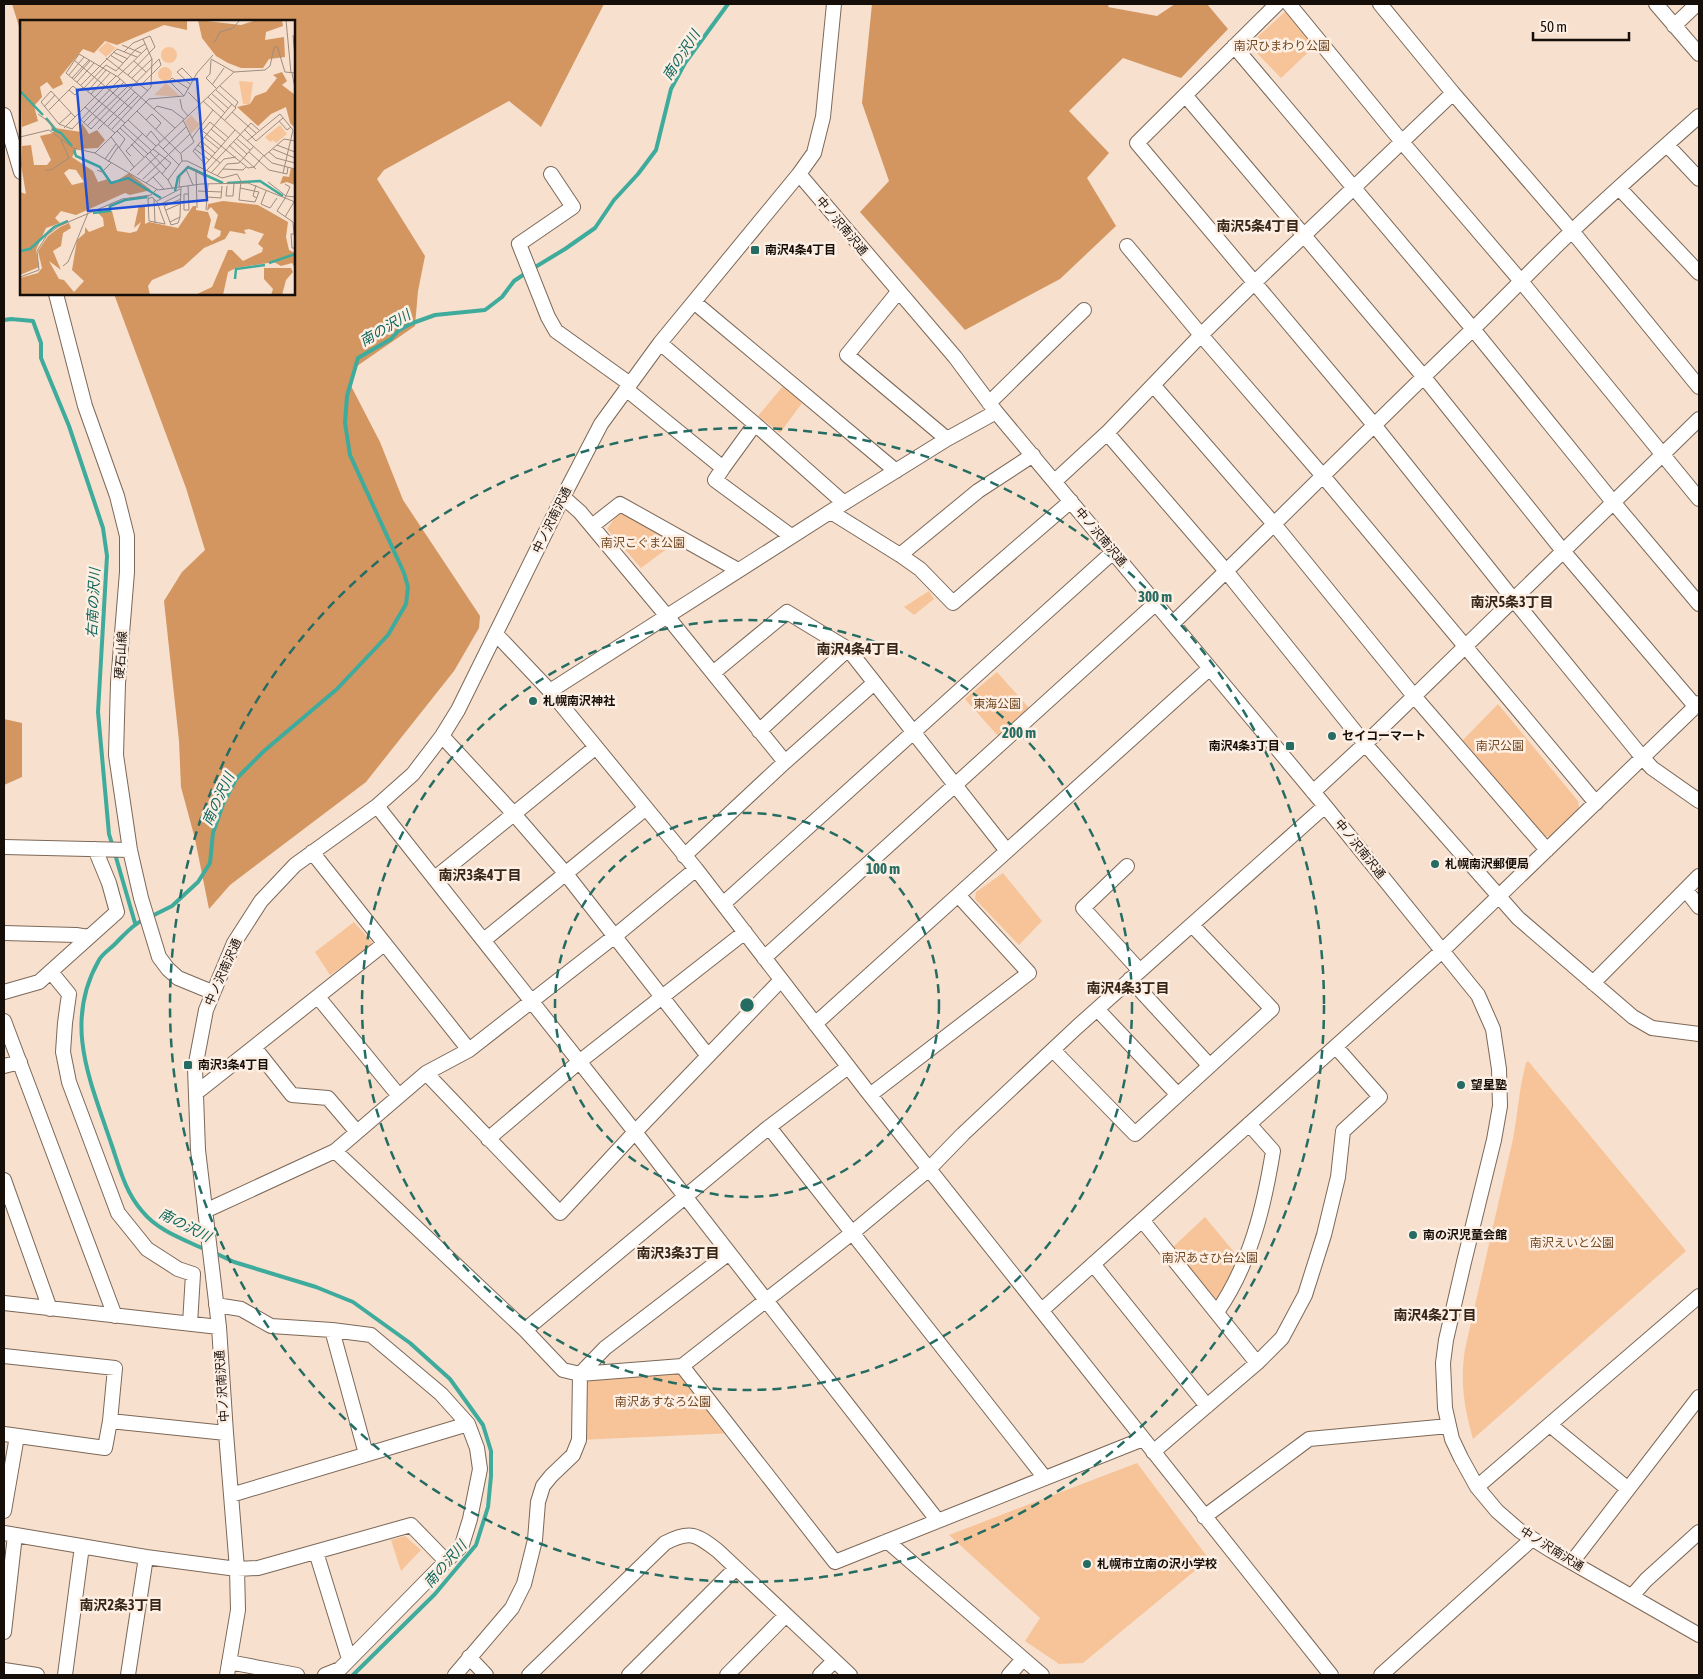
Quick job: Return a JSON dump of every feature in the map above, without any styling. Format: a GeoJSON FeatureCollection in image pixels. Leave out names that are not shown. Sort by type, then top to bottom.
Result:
{"type":"FeatureCollection","features":[{"type":"Feature","properties":{"kind":"street"},"geometry":{"type":"LineString","coordinates":[[799,174],[814,153],[823,117],[834,4]]}},
{"type":"Feature","properties":{"kind":"street"},"geometry":{"type":"LineString","coordinates":[[1277,4],[1137,144],[1375,426],[1642,757],[1652,768],[1699,801]]}},
{"type":"Feature","properties":{"kind":"street"},"geometry":{"type":"LineString","coordinates":[[1289,4],[1402,142],[1520,280],[1699,499]]}},
{"type":"Feature","properties":{"kind":"street"},"geometry":{"type":"LineString","coordinates":[[1380,4],[1453,93],[1572,231],[1699,387]]}},
{"type":"Feature","properties":{"kind":"street"},"geometry":{"type":"LineString","coordinates":[[1656,4],[1699,54]]}},
{"type":"Feature","properties":{"kind":"street"},"geometry":{"type":"LineString","coordinates":[[1674,26],[1697,4]]}},
{"type":"Feature","properties":{"kind":"street"},"geometry":{"type":"LineString","coordinates":[[1234,46],[1473,329],[1613,502],[1699,604]]}},
{"type":"Feature","properties":{"kind":"street"},"geometry":{"type":"LineString","coordinates":[[1055,481],[1107,433],[1255,282],[1453,93]]}},
{"type":"Feature","properties":{"kind":"street"},"geometry":{"type":"LineString","coordinates":[[1042,1310],[1442,951],[1697,705],[1563,551],[1423,376],[1185,95]]}},
{"type":"Feature","properties":{"kind":"street"},"geometry":{"type":"LineString","coordinates":[[4,115],[20,169]]}},
{"type":"Feature","properties":{"kind":"street"},"geometry":{"type":"LineString","coordinates":[[1173,623],[1375,426],[1520,280],[1699,116]]}},
{"type":"Feature","properties":{"kind":"street"},"geometry":{"type":"LineString","coordinates":[[1667,145],[1699,179]]}},
{"type":"Feature","properties":{"kind":"street"},"geometry":{"type":"LineString","coordinates":[[551,174],[573,207],[519,244],[548,317],[556,331],[628,387],[723,468]]}},
{"type":"Feature","properties":{"kind":"street","name":"中ノ沢南沢通"},"geometry":{"type":"LineString","coordinates":[[228,1669],[238,1610],[237,1569],[219,1327],[198,1150],[195,1068],[206,1010],[212,992],[234,943],[261,901],[295,865],[377,806],[413,774],[442,736],[458,710],[563,496],[602,424],[660,343],[799,174],[955,358],[993,407],[1325,806],[1478,996],[1493,1029],[1500,1069],[1500,1106],[1494,1140],[1446,1340],[1443,1363],[1443,1390],[1449,1426],[1461,1458],[1477,1487],[1497,1511],[1532,1539],[1699,1634]]}},
{"type":"Feature","properties":{"kind":"street"},"geometry":{"type":"LineString","coordinates":[[1619,188],[1699,272]]}},
{"type":"Feature","properties":{"kind":"street"},"geometry":{"type":"LineString","coordinates":[[1127,246],[1201,335],[1324,476],[1596,803]]}},
{"type":"Feature","properties":{"kind":"street"},"geometry":{"type":"LineString","coordinates":[[898,292],[847,355],[947,439]]}},
{"type":"Feature","properties":{"kind":"street","name":"硬石山線"},"geometry":{"type":"LineString","coordinates":[[56,295],[85,406],[117,496],[127,536],[127,572],[118,683],[116,755],[130,850],[141,898],[160,957],[168,969],[178,978],[212,992]]}},
{"type":"Feature","properties":{"kind":"street"},"geometry":{"type":"LineString","coordinates":[[694,302],[896,471]]}},
{"type":"Feature","properties":{"kind":"street"},"geometry":{"type":"LineString","coordinates":[[550,691],[666,615],[947,439],[993,407],[1084,310]]}},
{"type":"Feature","properties":{"kind":"street"},"geometry":{"type":"LineString","coordinates":[[660,343],[844,503]]}},
{"type":"Feature","properties":{"kind":"street"},"geometry":{"type":"LineString","coordinates":[[1154,386],[1274,524],[1414,696],[1548,850]]}},
{"type":"Feature","properties":{"kind":"street"},"geometry":{"type":"LineString","coordinates":[[1313,792],[1366,744],[1699,419]]}},
{"type":"Feature","properties":{"kind":"street"},"geometry":{"type":"LineString","coordinates":[[755,424],[715,480],[791,536]]}},
{"type":"Feature","properties":{"kind":"street"},"geometry":{"type":"LineString","coordinates":[[1107,433],[1226,571],[1366,744],[1518,918],[1633,1017],[1652,1028],[1699,1034]]}},
{"type":"Feature","properties":{"kind":"street"},"geometry":{"type":"LineString","coordinates":[[900,554],[978,491],[1033,455]]}},
{"type":"Feature","properties":{"kind":"street"},"geometry":{"type":"LineString","coordinates":[[563,496],[592,526],[785,762]]}},
{"type":"Feature","properties":{"kind":"street"},"geometry":{"type":"LineString","coordinates":[[831,512],[900,554],[920,569],[953,603],[1071,501]]}},
{"type":"Feature","properties":{"kind":"street"},"geometry":{"type":"LineString","coordinates":[[592,526],[620,504],[738,570]]}},
{"type":"Feature","properties":{"kind":"street"},"geometry":{"type":"LineString","coordinates":[[723,904],[1113,552]]}},
{"type":"Feature","properties":{"kind":"street"},"geometry":{"type":"LineString","coordinates":[[764,958],[1156,603]]}},
{"type":"Feature","properties":{"kind":"street"},"geometry":{"type":"LineString","coordinates":[[713,673],[787,612],[848,649],[873,684],[1007,851]]}},
{"type":"Feature","properties":{"kind":"street"},"geometry":{"type":"LineString","coordinates":[[496,634],[550,691],[696,869],[870,1095],[1331,1675]]}},
{"type":"Feature","properties":{"kind":"street"},"geometry":{"type":"LineString","coordinates":[[759,731],[848,649]]}},
{"type":"Feature","properties":{"kind":"street"},"geometry":{"type":"LineString","coordinates":[[815,1024],[1210,668]]}},
{"type":"Feature","properties":{"kind":"street"},"geometry":{"type":"LineString","coordinates":[[684,856],[785,762],[873,684]]}},
{"type":"Feature","properties":{"kind":"street"},"geometry":{"type":"LineString","coordinates":[[442,736],[566,874],[708,1056]]}},
{"type":"Feature","properties":{"kind":"street"},"geometry":{"type":"LineString","coordinates":[[436,878],[596,747]]}},
{"type":"Feature","properties":{"kind":"street"},"geometry":{"type":"LineString","coordinates":[[377,806],[436,878],[938,1521]]}},
{"type":"Feature","properties":{"kind":"street"},"geometry":{"type":"LineString","coordinates":[[335,1151],[524,1330],[563,1370],[580,1374],[682,1366],[852,1233],[929,1169],[963,1134],[1097,1009],[1325,806]]}},
{"type":"Feature","properties":{"kind":"street"},"geometry":{"type":"LineString","coordinates":[[484,940],[646,808]]}},
{"type":"Feature","properties":{"kind":"street"},"geometry":{"type":"LineString","coordinates":[[4,847],[130,850]]}},
{"type":"Feature","properties":{"kind":"street"},"geometry":{"type":"LineString","coordinates":[[4,992],[40,982],[117,912],[109,883],[95,848]]}},
{"type":"Feature","properties":{"kind":"street"},"geometry":{"type":"LineString","coordinates":[[312,852],[468,1050]]}},
{"type":"Feature","properties":{"kind":"street"},"geometry":{"type":"LineString","coordinates":[[1127,866],[1083,908],[1135,975],[1210,1065]]}},
{"type":"Feature","properties":{"kind":"street"},"geometry":{"type":"LineString","coordinates":[[205,1211],[335,1151],[426,1073],[468,1050],[615,936],[696,869]]}},
{"type":"Feature","properties":{"kind":"street"},"geometry":{"type":"LineString","coordinates":[[1593,983],[1699,876]]}},
{"type":"Feature","properties":{"kind":"street"},"geometry":{"type":"LineString","coordinates":[[1686,890],[1699,907]]}},
{"type":"Feature","properties":{"kind":"street"},"geometry":{"type":"LineString","coordinates":[[870,1095],[1029,974],[958,895]]}},
{"type":"Feature","properties":{"kind":"street"},"geometry":{"type":"LineString","coordinates":[[1053,1050],[1135,1134],[1272,1009],[1192,925]]}},
{"type":"Feature","properties":{"kind":"street"},"geometry":{"type":"LineString","coordinates":[[488,1138],[579,1062],[745,932]]}},
{"type":"Feature","properties":{"kind":"street"},"geometry":{"type":"LineString","coordinates":[[4,933],[89,937]]}},
{"type":"Feature","properties":{"kind":"street"},"geometry":{"type":"LineString","coordinates":[[196,1093],[384,944]]}},
{"type":"Feature","properties":{"kind":"street"},"geometry":{"type":"LineString","coordinates":[[51,972],[69,994],[63,1052],[69,1082],[118,1213],[148,1248],[178,1269],[193,1274],[190,1324]]}},
{"type":"Feature","properties":{"kind":"street"},"geometry":{"type":"LineString","coordinates":[[426,1073],[560,1213],[781,980]]}},
{"type":"Feature","properties":{"kind":"street"},"geometry":{"type":"LineString","coordinates":[[318,997],[399,1096]]}},
{"type":"Feature","properties":{"kind":"street"},"geometry":{"type":"LineString","coordinates":[[1097,1009],[1178,1095]]}},
{"type":"Feature","properties":{"kind":"street"},"geometry":{"type":"LineString","coordinates":[[4,1021],[115,1316]]}},
{"type":"Feature","properties":{"kind":"street"},"geometry":{"type":"LineString","coordinates":[[254,1047],[292,1095],[328,1098],[357,1132]]}},
{"type":"Feature","properties":{"kind":"street"},"geometry":{"type":"LineString","coordinates":[[1153,1452],[1257,1363],[1282,1338],[1305,1295],[1324,1235],[1338,1177],[1342,1131],[1380,1097],[1336,1047]]}},
{"type":"Feature","properties":{"kind":"street"},"geometry":{"type":"LineString","coordinates":[[4,1066],[20,1062]]}},
{"type":"Feature","properties":{"kind":"street"},"geometry":{"type":"LineString","coordinates":[[524,1330],[769,1127],[848,1067]]}},
{"type":"Feature","properties":{"kind":"street"},"geometry":{"type":"LineString","coordinates":[[1217,1312],[1230,1293],[1250,1248],[1266,1194],[1273,1151],[1249,1124]]}},
{"type":"Feature","properties":{"kind":"street"},"geometry":{"type":"LineString","coordinates":[[769,1127],[1045,1478]]}},
{"type":"Feature","properties":{"kind":"street"},"geometry":{"type":"LineString","coordinates":[[4,1180],[50,1309]]}},
{"type":"Feature","properties":{"kind":"street"},"geometry":{"type":"LineString","coordinates":[[1142,1220],[1257,1363]]}},
{"type":"Feature","properties":{"kind":"street"},"geometry":{"type":"LineString","coordinates":[[455,1675],[512,1608],[524,1584],[535,1540],[538,1502],[543,1486],[573,1455],[579,1440],[580,1374],[605,1348],[728,1253]]}},
{"type":"Feature","properties":{"kind":"street"},"geometry":{"type":"LineString","coordinates":[[1093,1264],[1207,1406]]}},
{"type":"Feature","properties":{"kind":"street"},"geometry":{"type":"LineString","coordinates":[[1477,1487],[1699,1296]]}},
{"type":"Feature","properties":{"kind":"street"},"geometry":{"type":"LineString","coordinates":[[215,1298],[241,1308],[271,1326],[371,1335],[441,1394],[468,1424],[477,1448],[480,1469],[470,1519],[462,1544],[340,1669],[325,1675]]}},
{"type":"Feature","properties":{"kind":"street"},"geometry":{"type":"LineString","coordinates":[[4,1303],[219,1327]]}},
{"type":"Feature","properties":{"kind":"street"},"geometry":{"type":"LineString","coordinates":[[332,1330],[366,1454]]}},
{"type":"Feature","properties":{"kind":"street"},"geometry":{"type":"LineString","coordinates":[[4,1356],[115,1368],[110,1422],[105,1448],[10,1435],[4,1512]]}},
{"type":"Feature","properties":{"kind":"street"},"geometry":{"type":"LineString","coordinates":[[682,1366],[836,1562],[1143,1439]]}},
{"type":"Feature","properties":{"kind":"street"},"geometry":{"type":"LineString","coordinates":[[1572,1562],[1699,1397]]}},
{"type":"Feature","properties":{"kind":"street"},"geometry":{"type":"LineString","coordinates":[[110,1422],[226,1433]]}},
{"type":"Feature","properties":{"kind":"street"},"geometry":{"type":"LineString","coordinates":[[232,1495],[468,1424]]}},
{"type":"Feature","properties":{"kind":"street"},"geometry":{"type":"LineString","coordinates":[[1550,1425],[1628,1490]]}},
{"type":"Feature","properties":{"kind":"street"},"geometry":{"type":"LineString","coordinates":[[1204,1517],[1308,1439],[1449,1426]]}},
{"type":"Feature","properties":{"kind":"street"},"geometry":{"type":"LineString","coordinates":[[4,1632],[9,1534],[146,1557],[237,1569],[258,1568],[411,1525],[446,1562]]}},
{"type":"Feature","properties":{"kind":"street"},"geometry":{"type":"LineString","coordinates":[[1632,1596],[1646,1580],[1699,1532]]}},
{"type":"Feature","properties":{"kind":"street"},"geometry":{"type":"LineString","coordinates":[[529,1675],[664,1543],[680,1535],[700,1536],[850,1675]]}},
{"type":"Feature","properties":{"kind":"street"},"geometry":{"type":"LineString","coordinates":[[1381,1675],[1532,1539]]}},
{"type":"Feature","properties":{"kind":"street"},"geometry":{"type":"LineString","coordinates":[[888,1541],[1042,1675]]}},
{"type":"Feature","properties":{"kind":"street"},"geometry":{"type":"LineString","coordinates":[[65,1675],[82,1546]]}},
{"type":"Feature","properties":{"kind":"street"},"geometry":{"type":"LineString","coordinates":[[316,1552],[349,1659]]}},
{"type":"Feature","properties":{"kind":"street"},"geometry":{"type":"LineString","coordinates":[[128,1675],[146,1557]]}},
{"type":"Feature","properties":{"kind":"street"},"geometry":{"type":"LineString","coordinates":[[628,1675],[736,1568]]}},
{"type":"Feature","properties":{"kind":"street"},"geometry":{"type":"LineString","coordinates":[[727,1675],[786,1615]]}},
{"type":"Feature","properties":{"kind":"street"},"geometry":{"type":"LineString","coordinates":[[469,1657],[486,1675]]}},
{"type":"Feature","properties":{"kind":"street"},"geometry":{"type":"LineString","coordinates":[[1009,1675],[1023,1659]]}},
{"type":"Feature","properties":{"kind":"street"},"geometry":{"type":"LineString","coordinates":[[820,1675],[834,1661]]}},
{"type":"Feature","properties":{"kind":"street"},"geometry":{"type":"LineString","coordinates":[[228,1669],[297,1675]]}},
{"type":"Feature","properties":{"kind":"street"},"geometry":{"type":"LineString","coordinates":[[4,1670],[37,1675]]}},
{"type":"Feature","properties":{"kind":"green space","name":"南沢ひまわり公園"},"geometry":{"type":"Polygon","coordinates":[[[1287,10],[1316,45],[1281,78],[1254,50],[1254,40],[1287,10]]]}},
{"type":"Feature","properties":{"kind":"green space"},"geometry":{"type":"Polygon","coordinates":[[[784,385],[802,403],[780,433],[758,416],[784,385]]]}},
{"type":"Feature","properties":{"kind":"green space","name":"南沢こぐま公園"},"geometry":{"type":"Polygon","coordinates":[[[620,511],[676,542],[641,568],[607,529],[620,511]]]}},
{"type":"Feature","properties":{"kind":"green space"},"geometry":{"type":"Polygon","coordinates":[[[929,591],[934,599],[914,615],[904,607],[929,591]]]}},
{"type":"Feature","properties":{"kind":"green space","name":"東海公園"},"geometry":{"type":"Polygon","coordinates":[[[997,672],[1030,709],[999,737],[965,699],[997,672]]]}},
{"type":"Feature","properties":{"kind":"green space","name":"南沢公園"},"geometry":{"type":"Polygon","coordinates":[[[1498,704],[1578,801],[1579,808],[1550,837],[1542,835],[1463,740],[1498,704]]]}},
{"type":"Feature","properties":{"kind":"green space"},"geometry":{"type":"Polygon","coordinates":[[[1003,873],[1042,921],[1019,945],[975,899],[976,892],[1003,873]]]}},
{"type":"Feature","properties":{"kind":"green space"},"geometry":{"type":"Polygon","coordinates":[[[354,922],[372,942],[368,948],[330,975],[315,952],[354,922]]]}},
{"type":"Feature","properties":{"kind":"green space","name":"南沢えいと公園"},"geometry":{"type":"Polygon","coordinates":[[[1528,1061],[1686,1251],[1473,1439],[1464,1394],[1465,1349],[1513,1139],[1522,1082],[1528,1061]]]}},
{"type":"Feature","properties":{"kind":"green space","name":"南沢あさひ台公園"},"geometry":{"type":"Polygon","coordinates":[[[1205,1217],[1239,1258],[1216,1302],[1173,1247],[1205,1217]]]}},
{"type":"Feature","properties":{"kind":"green space","name":"南沢あすなろ公園"},"geometry":{"type":"Polygon","coordinates":[[[682,1366],[734,1433],[579,1440],[580,1374],[682,1366]]]}},
{"type":"Feature","properties":{"kind":"green space"},"geometry":{"type":"Polygon","coordinates":[[[1137,1463],[1209,1559],[1083,1663],[1059,1664],[1025,1641],[1040,1618],[949,1535],[1137,1463]]]}},
{"type":"Feature","properties":{"kind":"green space"},"geometry":{"type":"Polygon","coordinates":[[[405,1536],[421,1550],[401,1571],[391,1540],[405,1536]]]}},
{"type":"Feature","properties":{"kind":"shaded area"},"geometry":{"type":"Polygon","coordinates":[[[12,4],[604,4],[541,127],[509,101],[384,170],[377,179],[425,256],[418,291],[415,326],[357,366],[350,384],[380,442],[403,500],[480,616],[479,628],[454,671],[366,782],[230,885],[209,909],[195,839],[181,787],[179,741],[164,601],[182,572],[205,550],[186,488],[114,295],[295,295],[295,20],[20,20],[20,30],[12,4]]]}},
{"type":"Feature","properties":{"kind":"shaded area"},"geometry":{"type":"Polygon","coordinates":[[[872,4],[1109,4],[1108,7],[1157,16],[1175,4],[1207,4],[1228,29],[1181,78],[1123,58],[1069,111],[1109,153],[1087,178],[1116,226],[1060,279],[965,330],[860,212],[889,181],[862,103],[872,4]]]}},
{"type":"Feature","properties":{"kind":"shaded area"},"geometry":{"type":"Polygon","coordinates":[[[4,719],[22,723],[22,777],[4,785],[4,719]]]}},
{"type":"Feature","properties":{"kind":"waterway","name":"南の沢川"},"geometry":{"type":"LineString","coordinates":[[532,269],[595,228],[614,200],[638,174],[656,150],[671,89],[685,63],[728,4]]}},
{"type":"Feature","properties":{"kind":"waterway","name":"南の沢川"},"geometry":{"type":"LineString","coordinates":[[150,917],[172,906],[198,882],[210,863],[213,833],[223,804],[236,779],[264,751],[337,689],[388,635],[406,604],[408,587],[404,573],[350,455],[345,423],[347,396],[358,358],[391,339],[398,331],[410,324],[435,315],[485,310],[502,297],[514,281],[526,273]]}},
{"type":"Feature","properties":{"kind":"waterway","name":"右南の沢川"},"geometry":{"type":"LineString","coordinates":[[4,320],[33,321],[41,343],[41,358],[69,426],[103,528],[107,556],[98,712],[109,834],[113,847]]}},
{"type":"Feature","properties":{"kind":"waterway","name":"右南の沢川"},"geometry":{"type":"LineString","coordinates":[[115,854],[135,923]]}},
{"type":"Feature","properties":{"kind":"waterway","name":"南の沢川"},"geometry":{"type":"LineString","coordinates":[[143,920],[132,927],[102,956],[88,983],[81,1029],[88,1074],[120,1170],[136,1204],[148,1218],[171,1234],[206,1250]]}},
{"type":"Feature","properties":{"kind":"waterway","name":"南の沢川"},"geometry":{"type":"LineString","coordinates":[[213,1252],[234,1262],[316,1287],[353,1302],[410,1343],[450,1379],[483,1425],[491,1451],[491,1476],[488,1507],[476,1545],[435,1594],[353,1675]]}},
{"type":"Feature","properties":{"kind":"place","name":"南沢4条4丁目"},"geometry":{"type":"Point","coordinates":[755,250]}},
{"type":"Feature","properties":{"kind":"place","name":"札幌南沢神社"},"geometry":{"type":"Point","coordinates":[533,701]}},
{"type":"Feature","properties":{"kind":"place","name":"セイコーマート"},"geometry":{"type":"Point","coordinates":[1332,736]}},
{"type":"Feature","properties":{"kind":"place","name":"南沢4条3丁目"},"geometry":{"type":"Point","coordinates":[1290,746]}},
{"type":"Feature","properties":{"kind":"place","name":"札幌南沢郵便局"},"geometry":{"type":"Point","coordinates":[1435,864]}},
{"type":"Feature","properties":{"kind":"place","name":"南沢3条4丁目"},"geometry":{"type":"Point","coordinates":[188,1065]}},
{"type":"Feature","properties":{"kind":"place","name":"望星塾"},"geometry":{"type":"Point","coordinates":[1461,1085]}},
{"type":"Feature","properties":{"kind":"place","name":"南の沢児童会館"},"geometry":{"type":"Point","coordinates":[1413,1235]}},
{"type":"Feature","properties":{"kind":"place","name":"札幌市立南の沢小学校"},"geometry":{"type":"Point","coordinates":[1087,1564]}},
{"type":"Feature","properties":{"kind":"district","name":"南沢5条4丁目"},"geometry":{"type":"Point","coordinates":[1258,226]}},
{"type":"Feature","properties":{"kind":"district","name":"南沢5条3丁目"},"geometry":{"type":"Point","coordinates":[1512,602]}},
{"type":"Feature","properties":{"kind":"district","name":"南沢4条4丁目"},"geometry":{"type":"Point","coordinates":[858,649]}},
{"type":"Feature","properties":{"kind":"district","name":"南沢3条4丁目"},"geometry":{"type":"Point","coordinates":[480,875]}},
{"type":"Feature","properties":{"kind":"district","name":"南沢4条3丁目"},"geometry":{"type":"Point","coordinates":[1128,988]}},
{"type":"Feature","properties":{"kind":"district","name":"南沢3条3丁目"},"geometry":{"type":"Point","coordinates":[678,1253]}},
{"type":"Feature","properties":{"kind":"district","name":"南沢4条2丁目"},"geometry":{"type":"Point","coordinates":[1435,1315]}},
{"type":"Feature","properties":{"kind":"district","name":"南沢2条3丁目"},"geometry":{"type":"Point","coordinates":[121,1605]}}]}
